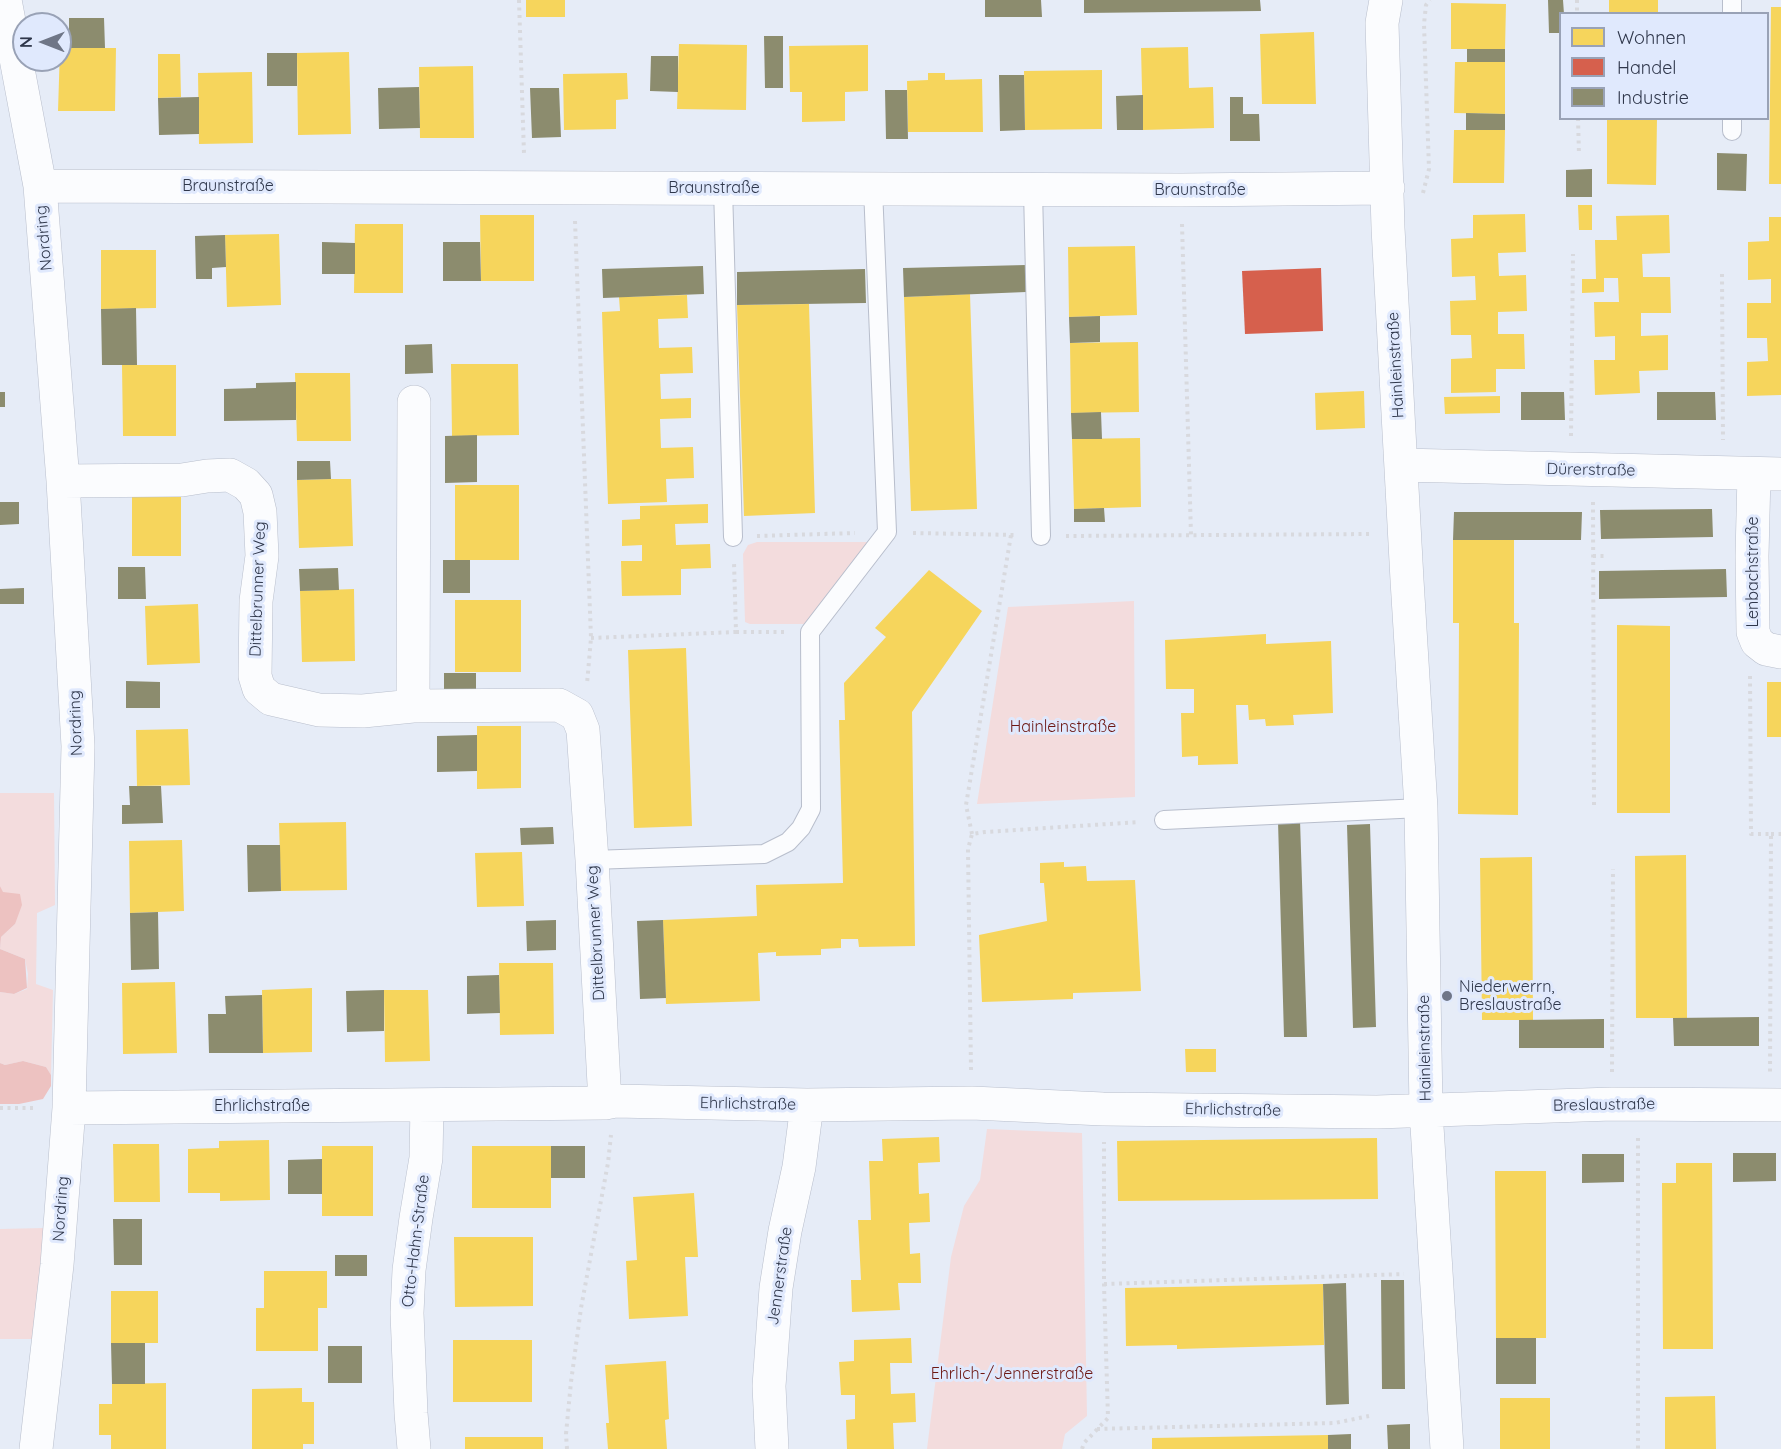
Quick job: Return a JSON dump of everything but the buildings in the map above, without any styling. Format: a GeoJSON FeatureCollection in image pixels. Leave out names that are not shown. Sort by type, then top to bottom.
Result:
{"type":"FeatureCollection","features":[{"type":"Feature","properties":{"kind":"street","name":"Nordring"},"geometry":{"type":"LineString","coordinates":[[5,0],[40,186],[63,482],[78,746],[69,1108],[57,1265],[36,1449]]}},
{"type":"Feature","properties":{"kind":"street","name":"Hainleinstraße"},"geometry":{"type":"LineString","coordinates":[[1386,0],[1382,23],[1388,188],[1404,534],[1421,808],[1426,1110],[1447,1449]]}},
{"type":"Feature","properties":{"kind":"street","name":"Braunstraße"},"geometry":{"type":"LineString","coordinates":[[40,186],[1034,190],[1388,188]]}},
{"type":"Feature","properties":{"kind":"street"},"geometry":{"type":"LineString","coordinates":[[413,706],[414,402]]}},
{"type":"Feature","properties":{"kind":"street","name":"Dürerstraße"},"geometry":{"type":"LineString","coordinates":[[1401,465],[1753,474]]}},
{"type":"Feature","properties":{"kind":"street","name":"Lenbachstraße"},"geometry":{"type":"LineString","coordinates":[[1753,474],[1753,632],[1757,642],[1773,650]]}},
{"type":"Feature","properties":{"kind":"street","name":"Dittelbrunner Weg"},"geometry":{"type":"LineString","coordinates":[[63,482],[182,480],[230,475],[246,484],[256,495],[260,512],[262,556],[256,601],[255,676],[259,689],[271,699],[319,710],[363,711],[413,706],[559,705],[576,715],[583,730],[610,1102]]}},
{"type":"Feature","properties":{"kind":"street","name":"Ehrlichstraße"},"geometry":{"type":"LineString","coordinates":[[69,1108],[610,1102],[807,1105],[972,1103],[1103,1109],[1377,1112],[1426,1110]]}},
{"type":"Feature","properties":{"kind":"street","name":"Breslaustraße"},"geometry":{"type":"LineString","coordinates":[[1426,1110],[1625,1104],[1775,1105]]}},
{"type":"Feature","properties":{"kind":"street","name":"Otto-Hahn-Straße"},"geometry":{"type":"LineString","coordinates":[[414,1449],[407,1313],[416,1218],[426,1158],[427,1105]]}},
{"type":"Feature","properties":{"kind":"street","name":"Jennerstraße"},"geometry":{"type":"LineString","coordinates":[[772,1449],[770,1386],[776,1288],[799,1167],[807,1105]]}},
{"type":"Feature","properties":{"kind":"lane"},"geometry":{"type":"LineString","coordinates":[[723,188],[733,537]]}},
{"type":"Feature","properties":{"kind":"lane"},"geometry":{"type":"LineString","coordinates":[[592,860],[764,854],[788,842],[801,828],[811,809],[810,632],[887,532],[873,188]]}},
{"type":"Feature","properties":{"kind":"lane"},"geometry":{"type":"LineString","coordinates":[[1034,190],[1041,536]]}},
{"type":"Feature","properties":{"kind":"lane"},"geometry":{"type":"LineString","coordinates":[[1164,820],[1421,808]]}},
{"type":"Feature","properties":{"kind":"path"},"geometry":{"type":"LineString","coordinates":[[519,0],[525,188]]}},
{"type":"Feature","properties":{"kind":"path"},"geometry":{"type":"LineString","coordinates":[[1421,199],[1429,169],[1424,24],[1426,5],[1430,0]]}},
{"type":"Feature","properties":{"kind":"path"},"geometry":{"type":"LineString","coordinates":[[1578,120],[1579,155]]}},
{"type":"Feature","properties":{"kind":"path"},"geometry":{"type":"LineString","coordinates":[[573,188],[591,638],[585,706],[576,715]]}},
{"type":"Feature","properties":{"kind":"path"},"geometry":{"type":"LineString","coordinates":[[1181,190],[1191,535]]}},
{"type":"Feature","properties":{"kind":"path"},"geometry":{"type":"LineString","coordinates":[[1572,254],[1582,470],[1593,556],[1594,807]]}},
{"type":"Feature","properties":{"kind":"path"},"geometry":{"type":"LineString","coordinates":[[1722,274],[1753,474]]}},
{"type":"Feature","properties":{"kind":"path"},"geometry":{"type":"LineString","coordinates":[[736,632],[733,537],[887,532],[1041,536],[1404,534]]}},
{"type":"Feature","properties":{"kind":"path"},"geometry":{"type":"LineString","coordinates":[[972,1103],[968,849],[972,834],[966,805],[1011,535]]}},
{"type":"Feature","properties":{"kind":"path"},"geometry":{"type":"LineString","coordinates":[[1593,556],[1605,556]]}},
{"type":"Feature","properties":{"kind":"path"},"geometry":{"type":"LineString","coordinates":[[591,638],[736,632],[810,632]]}},
{"type":"Feature","properties":{"kind":"path"},"geometry":{"type":"LineString","coordinates":[[1773,650],[1750,658],[1750,834],[1781,834]]}},
{"type":"Feature","properties":{"kind":"path"},"geometry":{"type":"LineString","coordinates":[[972,834],[1164,820]]}},
{"type":"Feature","properties":{"kind":"path"},"geometry":{"type":"LineString","coordinates":[[1772,834],[1775,1105]]}},
{"type":"Feature","properties":{"kind":"path"},"geometry":{"type":"LineString","coordinates":[[1613,869],[1625,1104],[1638,1449]]}},
{"type":"Feature","properties":{"kind":"path"},"geometry":{"type":"LineString","coordinates":[[567,1449],[567,1424],[579,1318],[608,1163],[610,1102]]}},
{"type":"Feature","properties":{"kind":"path"},"geometry":{"type":"LineString","coordinates":[[1082,1449],[1084,1443],[1108,1418],[1104,1284],[1103,1109]]}},
{"type":"Feature","properties":{"kind":"path"},"geometry":{"type":"LineString","coordinates":[[1104,1284],[1437,1273]]}},
{"type":"Feature","properties":{"kind":"path"},"geometry":{"type":"LineString","coordinates":[[1096,1430],[1335,1423],[1369,1416]]}},
{"type":"Feature","properties":{"kind":"green space"},"geometry":{"type":"Polygon","coordinates":[[[757,542],[870,542],[805,624],[750,624],[745,622],[743,554],[748,545],[757,542]]]}},
{"type":"Feature","properties":{"kind":"green space","name":"Hainleinstraße"},"geometry":{"type":"Polygon","coordinates":[[[1134,601],[1135,797],[977,804],[1008,607],[1134,601]]]}},
{"type":"Feature","properties":{"kind":"green space"},"geometry":{"type":"Polygon","coordinates":[[[0,793],[54,793],[55,905],[37,913],[36,984],[53,990],[51,1075],[46,1067],[23,1061],[5,1065],[0,1063],[0,992],[14,994],[27,989],[28,974],[25,959],[0,949],[1,937],[15,924],[0,886],[0,793]]]}},
{"type":"Feature","properties":{"kind":"green space","name":"Ehrlich-/Jennerstraße"},"geometry":{"type":"Polygon","coordinates":[[[987,1129],[1082,1133],[1087,1416],[1065,1434],[1062,1449],[927,1449],[951,1257],[964,1206],[980,1180],[987,1129]]]}},
{"type":"Feature","properties":{"kind":"green space"},"geometry":{"type":"Polygon","coordinates":[[[44,1228],[37,1339],[0,1339],[0,1229],[44,1228]]]}},
{"type":"Feature","properties":{"kind":"shaded area"},"geometry":{"type":"Polygon","coordinates":[[[0,886],[3,892],[20,894],[22,905],[15,924],[1,937],[0,949],[0,886]]]}},
{"type":"Feature","properties":{"kind":"shaded area"},"geometry":{"type":"Polygon","coordinates":[[[0,949],[25,959],[27,988],[14,994],[0,992],[0,949]]]}},
{"type":"Feature","properties":{"kind":"shaded area"},"geometry":{"type":"Polygon","coordinates":[[[23,1061],[46,1067],[51,1075],[51,1086],[43,1099],[19,1104],[0,1104],[0,1063],[5,1065],[23,1061]]]}},
{"type":"Feature","properties":{"kind":"place","name":"Niederwerrn, Breslaustraße"},"geometry":{"type":"Point","coordinates":[1447,996]}}]}
